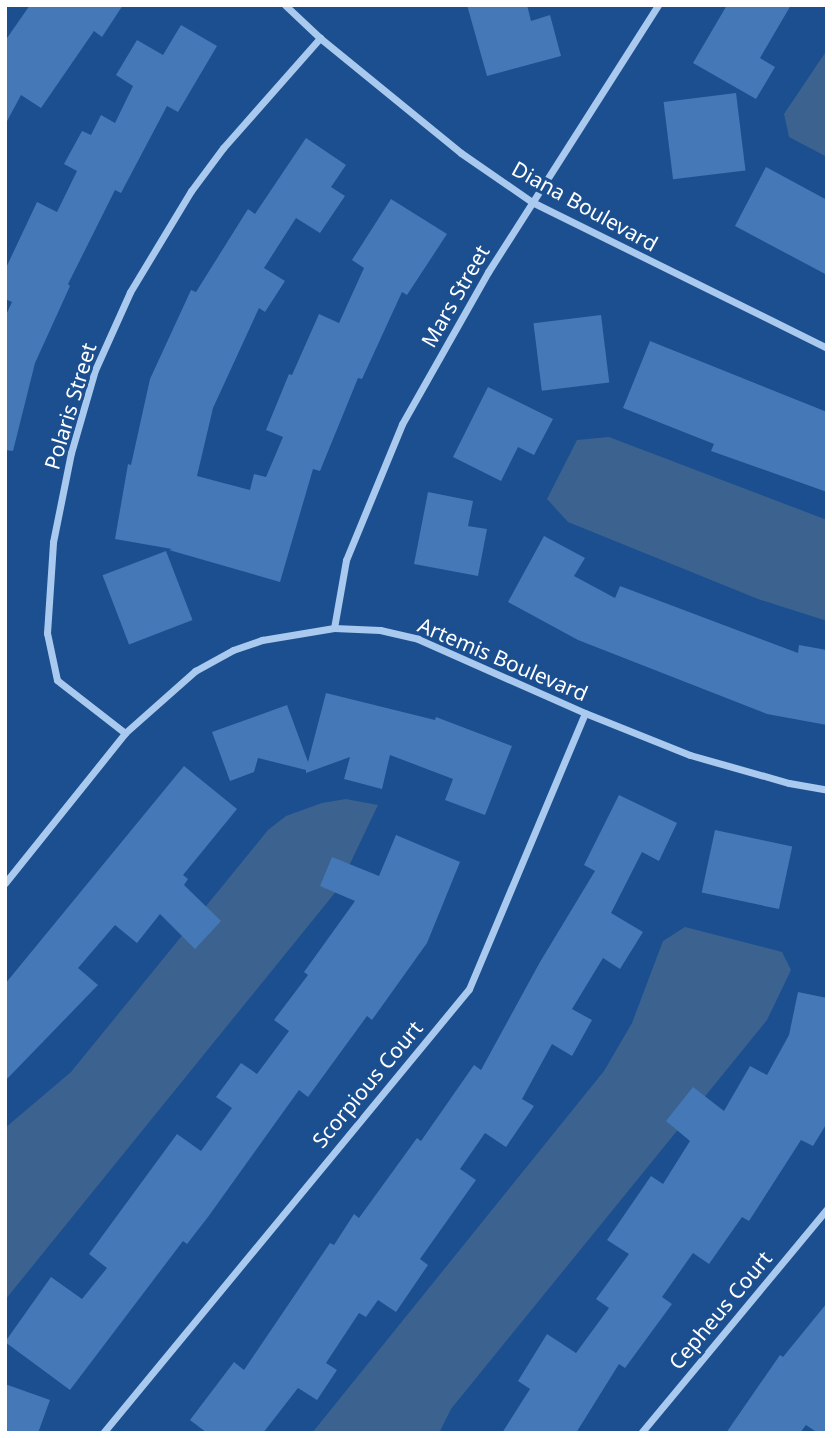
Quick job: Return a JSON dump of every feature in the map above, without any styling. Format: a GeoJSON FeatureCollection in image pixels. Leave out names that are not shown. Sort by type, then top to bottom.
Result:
{"type":"FeatureCollection","features":[{"type":"Feature","properties":{"kind":"street","name":"Diana Boulevard"},"geometry":{"type":"LineString","coordinates":[[285,5],[320,38],[461,153],[532,202],[827,348]]}},
{"type":"Feature","properties":{"kind":"street","name":"Mars Street"},"geometry":{"type":"LineString","coordinates":[[334,628],[346,560],[402,424],[488,272],[658,5]]}},
{"type":"Feature","properties":{"kind":"street","name":"Polaris Street"},"geometry":{"type":"LineString","coordinates":[[125,733],[57,680],[47,633],[53,542],[71,453],[95,370],[130,292],[191,191],[223,148],[320,38]]}},
{"type":"Feature","properties":{"kind":"street","name":"Artemis Boulevard"},"geometry":{"type":"LineString","coordinates":[[5,883],[125,733],[195,671],[233,650],[262,640],[334,628],[380,630],[418,639],[584,713],[720,765],[827,790]]}},
{"type":"Feature","properties":{"kind":"street","name":"Scorpious Court"},"geometry":{"type":"LineString","coordinates":[[103,1433],[469,989],[584,713]]}},
{"type":"Feature","properties":{"kind":"street","name":"Cepheus Court"},"geometry":{"type":"LineString","coordinates":[[640,1433],[827,1209]]}},
{"type":"Feature","properties":{"kind":"water"},"geometry":{"type":"Polygon","coordinates":[[[827,50],[827,157],[789,137],[784,114],[827,50]]]}},
{"type":"Feature","properties":{"kind":"water"},"geometry":{"type":"Polygon","coordinates":[[[609,437],[827,520],[827,621],[758,599],[568,522],[547,499],[577,440],[609,437]]]}},
{"type":"Feature","properties":{"kind":"water"},"geometry":{"type":"Polygon","coordinates":[[[346,799],[378,805],[338,889],[5,1300],[5,1128],[71,1072],[268,830],[286,816],[322,803],[346,799]]]}},
{"type":"Feature","properties":{"kind":"water"},"geometry":{"type":"Polygon","coordinates":[[[685,927],[782,952],[791,970],[767,1020],[451,1409],[439,1433],[312,1433],[604,1071],[632,1023],[663,941],[685,927]]]}},
{"type":"Feature","properties":{"kind":"building"},"geometry":{"type":"Polygon","coordinates":[[[30,5],[123,5],[102,37],[94,31],[41,108],[21,95],[5,125],[5,41],[30,5]]]}},
{"type":"Feature","properties":{"kind":"building"},"geometry":{"type":"Polygon","coordinates":[[[467,5],[527,5],[531,21],[550,15],[561,56],[487,76],[467,5]]]}},
{"type":"Feature","properties":{"kind":"building"},"geometry":{"type":"Polygon","coordinates":[[[727,5],[791,5],[760,58],[775,67],[756,99],[693,63],[727,5]]]}},
{"type":"Feature","properties":{"kind":"building"},"geometry":{"type":"Polygon","coordinates":[[[181,25],[217,46],[178,112],[167,106],[121,193],[115,190],[68,284],[70,286],[35,363],[13,451],[5,450],[5,317],[12,302],[5,299],[5,270],[37,202],[57,212],[77,171],[64,164],[82,131],[91,135],[101,115],[115,123],[133,86],[116,75],[137,40],[163,55],[181,25]]]}},
{"type":"Feature","properties":{"kind":"building"},"geometry":{"type":"Polygon","coordinates":[[[736,93],[746,170],[673,179],[664,102],[736,93]]]}},
{"type":"Feature","properties":{"kind":"building"},"geometry":{"type":"Polygon","coordinates":[[[306,138],[346,165],[331,187],[345,196],[320,233],[296,218],[264,268],[285,281],[265,312],[259,308],[213,408],[197,476],[250,490],[254,474],[266,477],[283,437],[266,430],[289,374],[292,375],[319,314],[339,323],[364,268],[352,260],[391,199],[447,234],[407,295],[402,292],[362,379],[358,378],[320,471],[313,469],[280,582],[169,550],[172,549],[115,539],[128,464],[131,465],[150,379],[191,290],[196,292],[248,209],[255,214],[306,138]]]}},
{"type":"Feature","properties":{"kind":"building"},"geometry":{"type":"Polygon","coordinates":[[[766,167],[827,200],[827,275],[735,226],[766,167]]]}},
{"type":"Feature","properties":{"kind":"building"},"geometry":{"type":"Polygon","coordinates":[[[601,315],[609,382],[542,391],[534,323],[601,315]]]}},
{"type":"Feature","properties":{"kind":"building"},"geometry":{"type":"Polygon","coordinates":[[[650,341],[827,412],[827,492],[711,451],[714,444],[623,408],[650,341]]]}},
{"type":"Feature","properties":{"kind":"building"},"geometry":{"type":"Polygon","coordinates":[[[488,387],[553,419],[534,455],[518,447],[501,481],[453,457],[488,387]]]}},
{"type":"Feature","properties":{"kind":"building"},"geometry":{"type":"Polygon","coordinates":[[[428,492],[473,501],[468,526],[487,529],[478,576],[414,564],[428,492]]]}},
{"type":"Feature","properties":{"kind":"building"},"geometry":{"type":"Polygon","coordinates":[[[544,536],[585,558],[574,576],[615,598],[620,586],[798,653],[799,645],[827,650],[827,725],[767,714],[578,640],[508,602],[544,536]]]}},
{"type":"Feature","properties":{"kind":"building"},"geometry":{"type":"Polygon","coordinates":[[[166,551],[193,620],[129,644],[103,575],[166,551]]]}},
{"type":"Feature","properties":{"kind":"building"},"geometry":{"type":"Polygon","coordinates":[[[326,693],[435,720],[436,717],[512,746],[485,815],[445,800],[453,779],[390,755],[382,789],[344,779],[350,757],[306,773],[306,770],[258,758],[254,772],[230,781],[212,732],[287,705],[308,762],[326,693]]]}},
{"type":"Feature","properties":{"kind":"building"},"geometry":{"type":"Polygon","coordinates":[[[184,766],[237,809],[183,875],[188,879],[184,885],[221,921],[195,949],[160,914],[137,943],[115,925],[78,968],[98,985],[5,1081],[5,984],[184,766]]]}},
{"type":"Feature","properties":{"kind":"building"},"geometry":{"type":"Polygon","coordinates":[[[619,795],[677,823],[659,861],[642,852],[611,913],[643,932],[620,969],[603,958],[572,1009],[592,1020],[572,1056],[552,1044],[522,1099],[534,1106],[506,1147],[485,1133],[460,1169],[476,1180],[420,1259],[428,1265],[396,1312],[378,1300],[366,1317],[359,1313],[326,1363],[337,1370],[317,1400],[298,1388],[263,1433],[207,1433],[190,1420],[234,1362],[244,1370],[330,1243],[334,1245],[354,1214],[359,1218],[417,1138],[421,1141],[474,1065],[481,1070],[540,962],[595,871],[584,865],[619,795]]]}},
{"type":"Feature","properties":{"kind":"building"},"geometry":{"type":"Polygon","coordinates":[[[715,830],[792,846],[779,909],[702,893],[715,830]]]}},
{"type":"Feature","properties":{"kind":"building"},"geometry":{"type":"Polygon","coordinates":[[[396,835],[460,862],[427,943],[372,1020],[367,1016],[308,1097],[299,1090],[208,1217],[187,1244],[183,1241],[70,1390],[5,1342],[51,1277],[82,1299],[107,1268],[89,1254],[177,1134],[201,1151],[232,1108],[216,1097],[241,1063],[257,1074],[289,1031],[274,1020],[308,975],[304,972],[355,901],[320,886],[332,857],[379,876],[396,835]]]}},
{"type":"Feature","properties":{"kind":"building"},"geometry":{"type":"Polygon","coordinates":[[[798,992],[827,998],[827,1123],[813,1146],[801,1140],[749,1221],[742,1217],[709,1264],[693,1253],[662,1297],[672,1304],[625,1368],[619,1364],[576,1433],[502,1433],[530,1389],[518,1381],[547,1334],[576,1353],[609,1308],[596,1299],[629,1254],[607,1240],[651,1176],[663,1184],[690,1141],[666,1121],[693,1087],[724,1111],[750,1066],[767,1075],[789,1035],[798,992]]]}},
{"type":"Feature","properties":{"kind":"building"},"geometry":{"type":"Polygon","coordinates":[[[827,1303],[827,1433],[818,1433],[806,1425],[800,1433],[726,1433],[780,1355],[783,1357],[827,1303]]]}},
{"type":"Feature","properties":{"kind":"building"},"geometry":{"type":"Polygon","coordinates":[[[5,1384],[50,1400],[38,1433],[5,1433],[5,1384]]]}}]}
